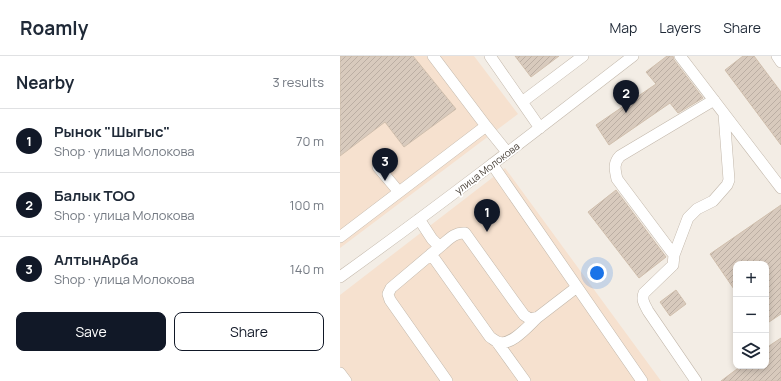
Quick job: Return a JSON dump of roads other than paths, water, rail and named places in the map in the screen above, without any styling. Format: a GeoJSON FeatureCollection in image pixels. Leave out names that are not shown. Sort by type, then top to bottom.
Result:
{"type":"FeatureCollection","features":[{"type":"Feature","properties":{"kind":"street"},"geometry":{"type":"LineString","coordinates":[[433,56],[486,126],[508,152]]}},
{"type":"Feature","properties":{"kind":"street"},"geometry":{"type":"LineString","coordinates":[[490,56],[540,128]]}},
{"type":"Feature","properties":{"kind":"street"},"geometry":{"type":"LineString","coordinates":[[522,102],[583,56]]}},
{"type":"Feature","properties":{"kind":"street","name":"улица Молокова"},"geometry":{"type":"LineString","coordinates":[[340,277],[540,128],[633,56]]}},
{"type":"Feature","properties":{"kind":"street"},"geometry":{"type":"LineString","coordinates":[[680,56],[781,188]]}},
{"type":"Feature","properties":{"kind":"street"},"geometry":{"type":"LineString","coordinates":[[777,56],[781,62]]}},
{"type":"Feature","properties":{"kind":"street"},"geometry":{"type":"LineString","coordinates":[[674,255],[617,179],[614,164],[616,159],[620,156],[714,100]]}},
{"type":"Feature","properties":{"kind":"street"},"geometry":{"type":"LineString","coordinates":[[696,381],[648,311],[643,301],[643,296],[644,293],[673,265],[674,255],[688,218],[697,209],[713,201],[727,185],[729,180],[724,114]]}},
{"type":"Feature","properties":{"kind":"street"},"geometry":{"type":"LineString","coordinates":[[340,237],[486,126]]}},
{"type":"Feature","properties":{"kind":"street"},"geometry":{"type":"LineString","coordinates":[[492,164],[577,287],[636,379]]}},
{"type":"Feature","properties":{"kind":"street"},"geometry":{"type":"LineString","coordinates":[[378,167],[399,192]]}},
{"type":"Feature","properties":{"kind":"street"},"geometry":{"type":"LineString","coordinates":[[419,219],[432,239],[437,244],[442,245]]}},
{"type":"Feature","properties":{"kind":"street"},"geometry":{"type":"LineString","coordinates":[[447,381],[390,300],[388,294],[392,288],[455,235],[460,232],[465,233],[524,315],[530,319],[538,317]]}},
{"type":"Feature","properties":{"kind":"street"},"geometry":{"type":"LineString","coordinates":[[431,254],[490,337],[497,342],[525,381]]}},
{"type":"Feature","properties":{"kind":"street"},"geometry":{"type":"LineString","coordinates":[[497,342],[510,342],[538,317],[577,287]]}},
{"type":"Feature","properties":{"kind":"street"},"geometry":{"type":"LineString","coordinates":[[340,373],[346,381]]}},
{"type":"Feature","properties":{"kind":"place","name":"Балык ТОО"},"geometry":{"type":"Point","coordinates":[626,113]}},
{"type":"Feature","properties":{"kind":"place","name":"АлтынАрба"},"geometry":{"type":"Point","coordinates":[385,181]}},
{"type":"Feature","properties":{"kind":"place","name":"Рынок \"Шыгыс\""},"geometry":{"type":"Point","coordinates":[487,232]}}]}
